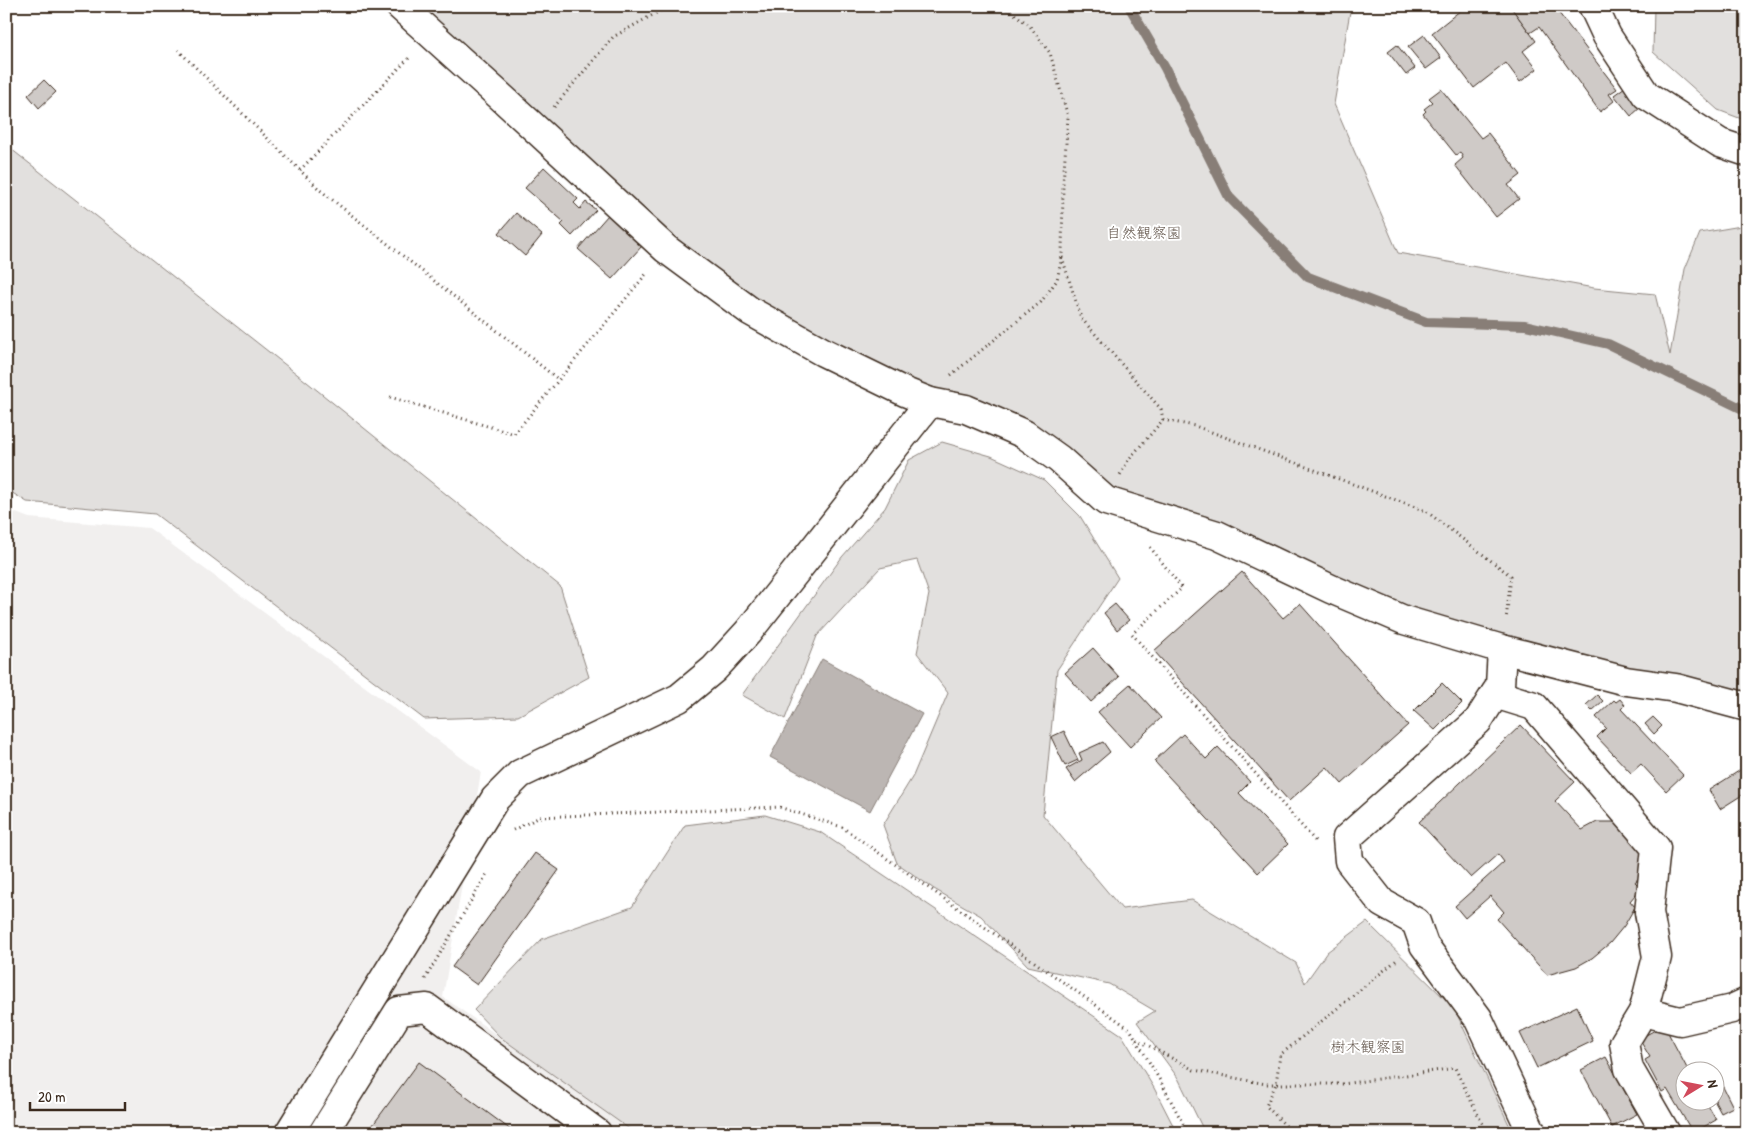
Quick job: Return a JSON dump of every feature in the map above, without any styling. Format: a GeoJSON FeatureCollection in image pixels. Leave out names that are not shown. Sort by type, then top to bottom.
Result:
{"type":"FeatureCollection","features":[{"type":"Feature","properties":{"kind":"street"},"geometry":{"type":"LineString","coordinates":[[400,6],[666,249],[750,310],[823,352],[905,392],[930,402],[966,410],[1024,434],[1060,459],[1106,501],[1217,535],[1331,589],[1404,620],[1502,649],[1626,681],[1676,688],[1747,707]]}},
{"type":"Feature","properties":{"kind":"street"},"geometry":{"type":"LineString","coordinates":[[1593,6],[1607,36],[1646,95],[1720,143],[1747,152]]}},
{"type":"Feature","properties":{"kind":"street"},"geometry":{"type":"LineString","coordinates":[[289,1133],[495,799],[520,774],[679,698],[714,669],[748,632],[930,402]]}},
{"type":"Feature","properties":{"kind":"street"},"geometry":{"type":"LineString","coordinates":[[1502,649],[1500,686],[1478,721],[1347,838],[1349,861],[1382,903],[1416,922],[1424,945],[1478,1018],[1532,1133]]}},
{"type":"Feature","properties":{"kind":"street"},"geometry":{"type":"LineString","coordinates":[[1495,694],[1534,706],[1656,848],[1650,912],[1657,957],[1642,1012],[1624,1043],[1629,1069],[1666,1133]]}},
{"type":"Feature","properties":{"kind":"street"},"geometry":{"type":"LineString","coordinates":[[1642,1012],[1680,1021],[1732,1009],[1747,1002]]}},
{"type":"Feature","properties":{"kind":"street"},"geometry":{"type":"LineString","coordinates":[[323,1133],[398,1011],[427,1008],[596,1133]]}},
{"type":"Feature","properties":{"kind":"path"},"geometry":{"type":"LineString","coordinates":[[535,128],[613,37],[669,6]]}},
{"type":"Feature","properties":{"kind":"path"},"geometry":{"type":"LineString","coordinates":[[930,402],[933,389],[1041,302],[1057,280],[1062,257],[1063,183],[1068,116],[1050,53],[1029,25],[1004,6]]}},
{"type":"Feature","properties":{"kind":"path"},"geometry":{"type":"LineString","coordinates":[[300,170],[432,35]]}},
{"type":"Feature","properties":{"kind":"path"},"geometry":{"type":"LineString","coordinates":[[178,50],[320,190],[559,380]]}},
{"type":"Feature","properties":{"kind":"path"},"geometry":{"type":"LineString","coordinates":[[390,397],[514,434],[666,249]]}},
{"type":"Feature","properties":{"kind":"path"},"geometry":{"type":"LineString","coordinates":[[1062,257],[1081,318],[1161,409],[1163,420]]}},
{"type":"Feature","properties":{"kind":"path"},"geometry":{"type":"LineString","coordinates":[[1106,501],[1129,459],[1163,420]]}},
{"type":"Feature","properties":{"kind":"path"},"geometry":{"type":"LineString","coordinates":[[1163,420],[1195,426],[1426,511],[1511,576],[1502,649]]}},
{"type":"Feature","properties":{"kind":"path"},"geometry":{"type":"LineString","coordinates":[[1142,513],[1139,533],[1182,588],[1132,634],[1326,853],[1348,850]]}},
{"type":"Feature","properties":{"kind":"path"},"geometry":{"type":"LineString","coordinates":[[509,838],[514,830],[540,817],[779,807],[842,827],[1130,1029],[1188,1133]]}},
{"type":"Feature","properties":{"kind":"path"},"geometry":{"type":"LineString","coordinates":[[414,1010],[416,994],[489,871]]}},
{"type":"Feature","properties":{"kind":"path"},"geometry":{"type":"LineString","coordinates":[[1293,1133],[1266,1106],[1276,1084],[1280,1055],[1422,940]]}},
{"type":"Feature","properties":{"kind":"path"},"geometry":{"type":"LineString","coordinates":[[1135,1039],[1194,1070],[1266,1084],[1343,1084],[1455,1068],[1487,1133]]}},
{"type":"Feature","properties":{"kind":"shaded area"},"geometry":{"type":"Polygon","coordinates":[[[6,509],[29,518],[149,528],[481,772],[443,997],[637,1133],[6,1133],[6,509]]]}},
{"type":"Feature","properties":{"kind":"shaded area"},"geometry":{"type":"Polygon","coordinates":[[[822,659],[922,714],[870,811],[770,757],[822,659]]]}},
{"type":"Feature","properties":{"kind":"green space","name":"自然観察園"},"geometry":{"type":"Polygon","coordinates":[[[410,6],[1351,6],[1334,104],[1398,253],[1594,288],[1655,294],[1670,355],[1685,269],[1700,233],[1747,225],[1747,703],[1401,614],[1106,490],[899,385],[747,299],[633,207],[410,6]]]}},
{"type":"Feature","properties":{"kind":"green space"},"geometry":{"type":"Polygon","coordinates":[[[1654,6],[1747,6],[1747,121],[1718,110],[1653,52],[1654,6]]]}},
{"type":"Feature","properties":{"kind":"green space"},"geometry":{"type":"Polygon","coordinates":[[[6,145],[302,378],[560,586],[589,677],[518,716],[424,719],[155,514],[27,502],[6,489],[6,145]]]}},
{"type":"Feature","properties":{"kind":"green space","name":"樹木観察園"},"geometry":{"type":"Polygon","coordinates":[[[942,442],[991,456],[1044,480],[1080,516],[1118,578],[1057,670],[1043,815],[1122,909],[1192,900],[1296,963],[1305,983],[1327,952],[1367,922],[1454,1008],[1513,1133],[1205,1133],[1178,1078],[1137,1022],[1155,1011],[1109,984],[1028,966],[981,916],[934,889],[897,863],[883,825],[913,776],[948,693],[917,653],[929,594],[917,560],[880,568],[817,636],[785,719],[742,695],[842,557],[885,508],[909,460],[942,442]]]}},
{"type":"Feature","properties":{"kind":"green space"},"geometry":{"type":"Polygon","coordinates":[[[765,815],[820,832],[1122,1035],[1154,1088],[1177,1133],[635,1133],[500,1037],[474,1010],[542,939],[632,907],[685,825],[765,815]]]}},
{"type":"Feature","properties":{"kind":"building"},"geometry":{"type":"Polygon","coordinates":[[[1466,6],[1510,6],[1536,41],[1523,51],[1537,69],[1520,82],[1506,63],[1474,88],[1432,33],[1466,6]]]}},
{"type":"Feature","properties":{"kind":"building"},"geometry":{"type":"Polygon","coordinates":[[[1510,6],[1546,6],[1550,11],[1555,8],[1617,89],[1609,94],[1614,101],[1600,112],[1539,27],[1530,33],[1510,6]]]}},
{"type":"Feature","properties":{"kind":"building"},"geometry":{"type":"Polygon","coordinates":[[[1424,35],[1441,58],[1426,69],[1408,47],[1424,35]]]}},
{"type":"Feature","properties":{"kind":"building"},"geometry":{"type":"Polygon","coordinates":[[[1397,45],[1415,68],[1406,75],[1388,52],[1397,45]]]}},
{"type":"Feature","properties":{"kind":"building"},"geometry":{"type":"Polygon","coordinates":[[[44,80],[56,92],[39,108],[28,95],[44,80]]]}},
{"type":"Feature","properties":{"kind":"building"},"geometry":{"type":"Polygon","coordinates":[[[1625,87],[1641,107],[1631,116],[1614,95],[1625,87]]]}},
{"type":"Feature","properties":{"kind":"building"},"geometry":{"type":"Polygon","coordinates":[[[1441,89],[1481,138],[1488,133],[1521,175],[1508,185],[1519,199],[1496,217],[1455,165],[1463,158],[1460,152],[1456,155],[1423,114],[1426,111],[1424,109],[1433,102],[1429,98],[1441,89]]]}},
{"type":"Feature","properties":{"kind":"building"},"geometry":{"type":"Polygon","coordinates":[[[544,167],[578,199],[574,203],[580,209],[586,202],[596,210],[572,236],[561,225],[564,222],[525,188],[544,167]]]}},
{"type":"Feature","properties":{"kind":"building"},"geometry":{"type":"Polygon","coordinates":[[[516,213],[542,235],[525,256],[499,233],[516,213]]]}},
{"type":"Feature","properties":{"kind":"building"},"geometry":{"type":"Polygon","coordinates":[[[608,215],[642,246],[612,279],[578,249],[608,215]]]}},
{"type":"Feature","properties":{"kind":"building"},"geometry":{"type":"Polygon","coordinates":[[[1242,572],[1283,618],[1300,604],[1408,725],[1342,784],[1327,767],[1289,801],[1154,651],[1242,572]]]}},
{"type":"Feature","properties":{"kind":"building"},"geometry":{"type":"Polygon","coordinates":[[[1115,604],[1129,620],[1117,630],[1104,613],[1115,604]]]}},
{"type":"Feature","properties":{"kind":"building"},"geometry":{"type":"Polygon","coordinates":[[[1093,648],[1119,677],[1091,702],[1065,673],[1093,648]]]}},
{"type":"Feature","properties":{"kind":"building"},"geometry":{"type":"Polygon","coordinates":[[[1442,683],[1462,703],[1435,730],[1414,711],[1442,683]]]}},
{"type":"Feature","properties":{"kind":"building"},"geometry":{"type":"Polygon","coordinates":[[[1130,684],[1161,718],[1130,747],[1098,712],[1130,684]]]}},
{"type":"Feature","properties":{"kind":"building"},"geometry":{"type":"Polygon","coordinates":[[[1597,695],[1603,701],[1592,711],[1586,705],[1597,695]]]}},
{"type":"Feature","properties":{"kind":"building"},"geometry":{"type":"Polygon","coordinates":[[[1620,699],[1625,705],[1621,709],[1683,775],[1666,791],[1641,764],[1631,773],[1597,737],[1606,728],[1596,717],[1614,700],[1616,702],[1620,699]]]}},
{"type":"Feature","properties":{"kind":"building"},"geometry":{"type":"Polygon","coordinates":[[[1653,717],[1662,726],[1654,734],[1645,724],[1653,717]]]}},
{"type":"Feature","properties":{"kind":"building"},"geometry":{"type":"Polygon","coordinates":[[[1521,725],[1575,782],[1555,801],[1582,830],[1597,822],[1613,822],[1624,825],[1641,851],[1643,866],[1641,875],[1635,882],[1641,888],[1630,901],[1635,907],[1624,926],[1610,943],[1592,958],[1576,967],[1547,975],[1497,919],[1504,912],[1490,896],[1465,918],[1455,906],[1504,862],[1498,854],[1471,878],[1419,822],[1521,725]]]}},
{"type":"Feature","properties":{"kind":"building"},"geometry":{"type":"Polygon","coordinates":[[[1064,731],[1078,760],[1065,766],[1051,737],[1064,731]]]}},
{"type":"Feature","properties":{"kind":"building"},"geometry":{"type":"Polygon","coordinates":[[[1183,734],[1206,759],[1218,747],[1250,782],[1239,793],[1288,844],[1258,873],[1154,761],[1183,734]]]}},
{"type":"Feature","properties":{"kind":"building"},"geometry":{"type":"Polygon","coordinates":[[[1103,742],[1110,752],[1075,782],[1066,769],[1082,760],[1079,753],[1103,742]]]}},
{"type":"Feature","properties":{"kind":"building"},"geometry":{"type":"Polygon","coordinates":[[[1742,769],[1747,777],[1747,792],[1720,809],[1709,790],[1742,769]]]}},
{"type":"Feature","properties":{"kind":"building"},"geometry":{"type":"Polygon","coordinates":[[[535,853],[559,870],[477,985],[452,967],[535,853]]]}},
{"type":"Feature","properties":{"kind":"building"},"geometry":{"type":"Polygon","coordinates":[[[1577,1006],[1593,1041],[1537,1068],[1520,1033],[1577,1006]]]}},
{"type":"Feature","properties":{"kind":"building"},"geometry":{"type":"Polygon","coordinates":[[[1664,1025],[1684,1062],[1676,1062],[1676,1104],[1667,1089],[1662,1092],[1645,1060],[1650,1057],[1639,1039],[1664,1025]]]}},
{"type":"Feature","properties":{"kind":"building"},"geometry":{"type":"Polygon","coordinates":[[[1606,1057],[1637,1114],[1612,1127],[1581,1070],[1606,1057]]]}},
{"type":"Feature","properties":{"kind":"building"},"geometry":{"type":"Polygon","coordinates":[[[419,1062],[515,1133],[367,1133],[419,1062]]]}},
{"type":"Feature","properties":{"kind":"building"},"geometry":{"type":"Polygon","coordinates":[[[1726,1093],[1733,1107],[1726,1110],[1726,1093]]]}},
{"type":"Feature","properties":{"kind":"building"},"geometry":{"type":"Polygon","coordinates":[[[1681,1112],[1712,1112],[1716,1120],[1693,1133],[1681,1112]]]}},
{"type":"Feature","properties":{"kind":"waterway"},"geometry":{"type":"LineString","coordinates":[[1129,6],[1165,68],[1229,197],[1308,277],[1426,322],[1525,325],[1608,344],[1747,411]]}}]}
